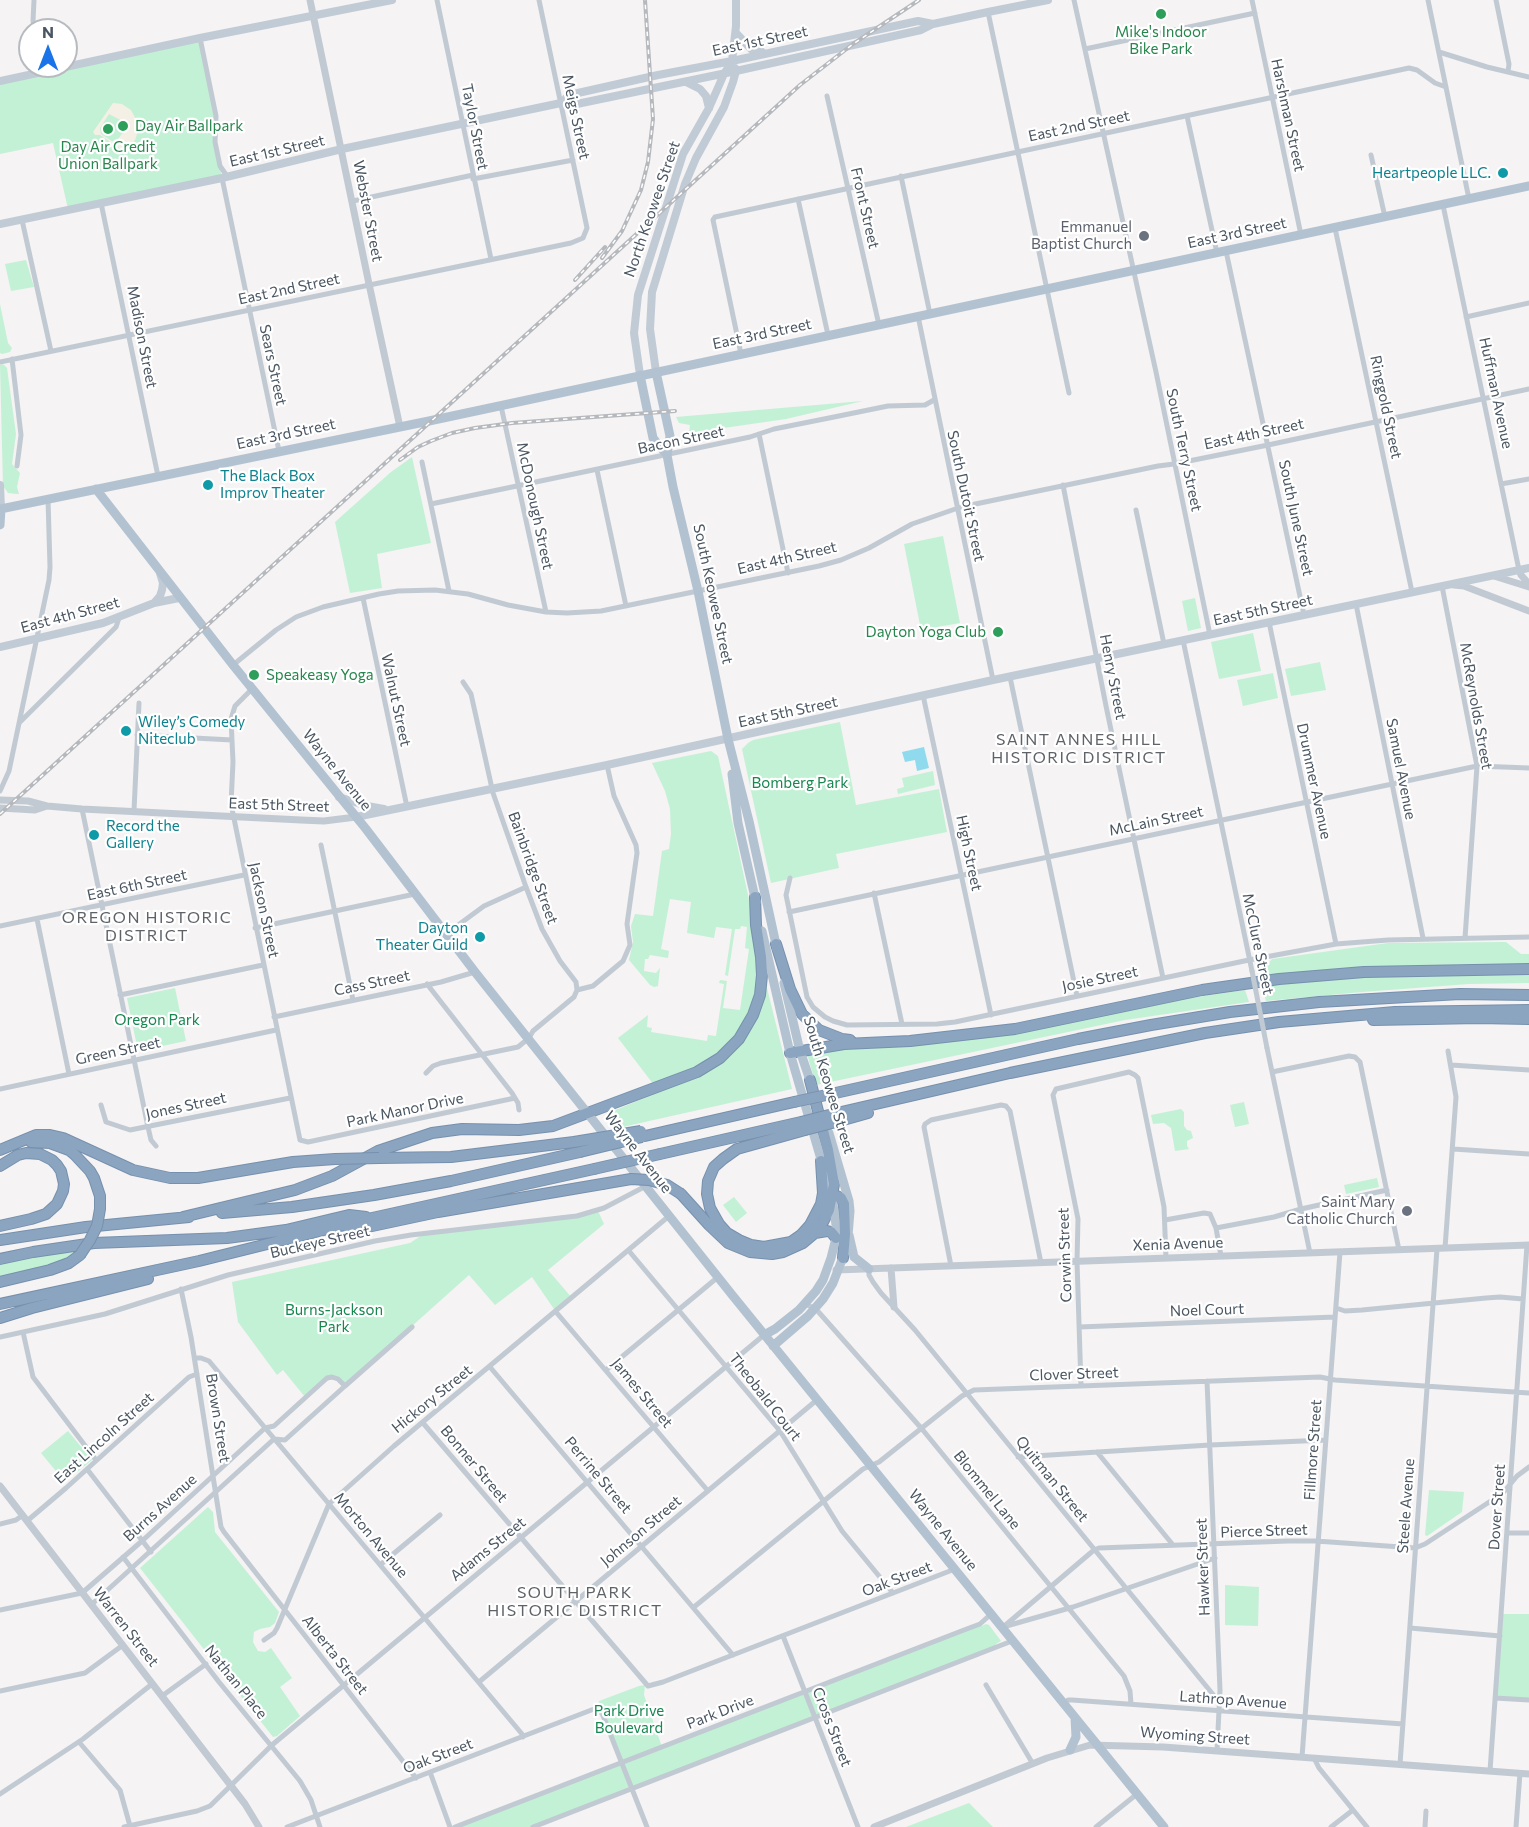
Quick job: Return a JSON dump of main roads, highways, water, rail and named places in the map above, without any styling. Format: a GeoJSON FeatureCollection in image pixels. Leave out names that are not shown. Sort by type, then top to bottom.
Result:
{"type":"FeatureCollection","features":[{"type":"Feature","properties":{"kind":"highway"},"geometry":{"type":"LineString","coordinates":[[183,1217],[295,1190],[332,1176],[378,1151],[432,1133],[462,1129],[519,1130],[553,1126],[697,1072],[720,1058],[739,1040],[760,995],[762,975],[755,897]]}},
{"type":"Feature","properties":{"kind":"highway"},"geometry":{"type":"LineString","coordinates":[[776,944],[796,1002],[809,1022],[819,1030],[836,1037],[868,1043]]}},
{"type":"Feature","properties":{"kind":"highway"},"geometry":{"type":"LineString","coordinates":[[795,1052],[844,1044],[910,1041],[1015,1029],[1202,990],[1279,979],[1365,972],[1529,969]]}},
{"type":"Feature","properties":{"kind":"highway"},"geometry":{"type":"LineString","coordinates":[[0,1240],[86,1227],[292,1207],[451,1181],[577,1147],[751,1112],[1089,1037],[1210,1015],[1319,1002],[1529,992]]}},
{"type":"Feature","properties":{"kind":"highway"},"geometry":{"type":"LineString","coordinates":[[0,1304],[660,1154],[803,1126],[1010,1073],[1185,1037],[1279,1022],[1395,1012],[1529,1010]]}},
{"type":"Feature","properties":{"kind":"highway"},"geometry":{"type":"LineString","coordinates":[[1279,1022],[1529,1019]]}},
{"type":"Feature","properties":{"kind":"highway"},"geometry":{"type":"LineString","coordinates":[[322,1232],[363,1228],[438,1212],[631,1179],[650,1180],[667,1185],[681,1194],[709,1225],[738,1249],[772,1254],[783,1252],[803,1244],[815,1233],[829,1210],[832,1197],[833,1172],[810,1080]]}},
{"type":"Feature","properties":{"kind":"highway"},"geometry":{"type":"LineString","coordinates":[[803,1126],[737,1149],[723,1159],[714,1167],[708,1181],[707,1194],[710,1208],[727,1233],[739,1240],[764,1247],[790,1242],[810,1225],[821,1204],[823,1193],[821,1161]]}},
{"type":"Feature","properties":{"kind":"highway"},"geometry":{"type":"LineString","coordinates":[[0,1150],[36,1134],[50,1135],[63,1138],[133,1170],[171,1178],[198,1178],[293,1162],[451,1157],[577,1147]]}},
{"type":"Feature","properties":{"kind":"highway"},"geometry":{"type":"LineString","coordinates":[[0,1282],[56,1268],[80,1255],[94,1234],[100,1209],[100,1196],[94,1178],[83,1162],[69,1150],[50,1143],[21,1141]]}},
{"type":"Feature","properties":{"kind":"highway"},"geometry":{"type":"LineString","coordinates":[[0,1167],[18,1155],[40,1154],[57,1165],[64,1184],[57,1204],[46,1214],[0,1226]]}},
{"type":"Feature","properties":{"kind":"highway"},"geometry":{"type":"LineString","coordinates":[[821,1204],[832,1197],[842,1198],[845,1234],[843,1258]]}},
{"type":"Feature","properties":{"kind":"highway"},"geometry":{"type":"LineString","coordinates":[[0,1259],[94,1244],[188,1241],[255,1235],[349,1215],[372,1218]]}},
{"type":"Feature","properties":{"kind":"highway"},"geometry":{"type":"LineString","coordinates":[[815,1233],[831,1232],[836,1238]]}},
{"type":"Feature","properties":{"kind":"highway"},"geometry":{"type":"LineString","coordinates":[[0,1318],[155,1277],[178,1265]]}},
{"type":"Feature","properties":{"kind":"main road"},"geometry":{"type":"LineString","coordinates":[[78,62],[392,0]]}},
{"type":"Feature","properties":{"kind":"main road","name":"North Keowee Street"},"geometry":{"type":"LineString","coordinates":[[640,375],[633,333],[638,295],[680,162],[732,61],[736,33],[736,0]]}},
{"type":"Feature","properties":{"kind":"main road","name":"East 1st Street"},"geometry":{"type":"LineString","coordinates":[[0,224],[561,103],[572,105],[724,74],[921,30],[933,24],[1048,0]]}},
{"type":"Feature","properties":{"kind":"main road","name":"East 1st Street"},"geometry":{"type":"LineString","coordinates":[[561,103],[569,95],[658,75],[918,21],[933,24]]}},
{"type":"Feature","properties":{"kind":"main road"},"geometry":{"type":"LineString","coordinates":[[736,33],[752,50],[768,53]]}},
{"type":"Feature","properties":{"kind":"main road","name":"North Keowee Street"},"geometry":{"type":"LineString","coordinates":[[656,372],[650,329],[652,292],[685,184],[696,158],[724,107],[736,71],[732,61]]}},
{"type":"Feature","properties":{"kind":"main road"},"geometry":{"type":"LineString","coordinates":[[0,81],[18,76]]}},
{"type":"Feature","properties":{"kind":"main road"},"geometry":{"type":"LineString","coordinates":[[686,82],[700,89],[706,96],[709,108]]}},
{"type":"Feature","properties":{"kind":"main road","name":"East 3rd Street"},"geometry":{"type":"LineString","coordinates":[[1,509],[400,427],[1529,186]]}},
{"type":"Feature","properties":{"kind":"main road","name":"South Keowee Street"},"geometry":{"type":"LineString","coordinates":[[656,372],[670,436],[667,455],[728,739],[750,821],[776,944],[795,1052],[836,1218],[836,1238],[827,1269],[816,1291],[775,1329],[764,1335]]}},
{"type":"Feature","properties":{"kind":"main road","name":"South Keowee Street"},"geometry":{"type":"LineString","coordinates":[[640,375],[653,438],[667,455]]}},
{"type":"Feature","properties":{"kind":"main road"},"geometry":{"type":"LineString","coordinates":[[0,485],[0,525]]}},
{"type":"Feature","properties":{"kind":"main road","name":"Wayne Avenue"},"geometry":{"type":"LineString","coordinates":[[96,489],[179,598],[356,817],[475,972],[669,1216],[1164,1827]]}},
{"type":"Feature","properties":{"kind":"main road","name":"East 5th Street"},"geometry":{"type":"LineString","coordinates":[[356,817],[608,765],[1010,676],[1529,568]]}},
{"type":"Feature","properties":{"kind":"main road"},"geometry":{"type":"LineString","coordinates":[[154,603],[163,587],[160,573]]}},
{"type":"Feature","properties":{"kind":"main road","name":"East 4th Street"},"geometry":{"type":"LineString","coordinates":[[0,647],[103,623],[154,603],[179,598]]}},
{"type":"Feature","properties":{"kind":"main road","name":"South Keowee Street"},"geometry":{"type":"LineString","coordinates":[[728,739],[738,823],[771,975],[795,1052],[810,1080],[828,1130],[850,1211],[849,1235],[843,1258],[829,1290],[815,1308],[773,1346]]}},
{"type":"Feature","properties":{"kind":"main road"},"geometry":{"type":"LineString","coordinates":[[338,796],[367,807],[391,810]]}},
{"type":"Feature","properties":{"kind":"main road"},"geometry":{"type":"LineString","coordinates":[[849,1235],[854,1257],[869,1269]]}},
{"type":"Feature","properties":{"kind":"main road"},"geometry":{"type":"LineString","coordinates":[[1070,1750],[1076,1737],[1075,1718]]}},
{"type":"Feature","properties":{"kind":"water"},"geometry":{"type":"Polygon","coordinates":[[[924,747],[929,768],[917,771],[915,760],[905,762],[902,752],[924,747]]]}},
{"type":"Feature","properties":{"kind":"railway"},"geometry":{"type":"LineString","coordinates":[[602,258],[622,231],[641,190],[648,162],[653,119],[645,0]]}},
{"type":"Feature","properties":{"kind":"railway"},"geometry":{"type":"LineString","coordinates":[[0,814],[800,85],[853,44],[919,0]]}},
{"type":"Feature","properties":{"kind":"railway"},"geometry":{"type":"LineString","coordinates":[[575,280],[605,247]]}},
{"type":"Feature","properties":{"kind":"railway"},"geometry":{"type":"LineString","coordinates":[[400,460],[431,441],[475,428],[512,423],[675,411]]}},
{"type":"Feature","properties":{"kind":"place","name":"Mike's Indoor Bike Park"},"geometry":{"type":"Point","coordinates":[1161,14]}},
{"type":"Feature","properties":{"kind":"place","name":"Day Air Ballpark"},"geometry":{"type":"Point","coordinates":[123,126]}},
{"type":"Feature","properties":{"kind":"place","name":"Day Air Credit Union Ballpark"},"geometry":{"type":"Point","coordinates":[108,129]}},
{"type":"Feature","properties":{"kind":"place","name":"Heartpeople LLC."},"geometry":{"type":"Point","coordinates":[1503,173]}},
{"type":"Feature","properties":{"kind":"place","name":"Emmanuel Baptist Church"},"geometry":{"type":"Point","coordinates":[1144,236]}},
{"type":"Feature","properties":{"kind":"place","name":"The Black Box Improv Theater"},"geometry":{"type":"Point","coordinates":[208,485]}},
{"type":"Feature","properties":{"kind":"place","name":"Dayton Yoga Club"},"geometry":{"type":"Point","coordinates":[998,632]}},
{"type":"Feature","properties":{"kind":"place","name":"Speakeasy Yoga"},"geometry":{"type":"Point","coordinates":[254,675]}},
{"type":"Feature","properties":{"kind":"place","name":"Wiley’s Comedy Niteclub"},"geometry":{"type":"Point","coordinates":[126,731]}},
{"type":"Feature","properties":{"kind":"place","name":"Record the Gallery"},"geometry":{"type":"Point","coordinates":[94,835]}},
{"type":"Feature","properties":{"kind":"place","name":"Dayton Theater Guild"},"geometry":{"type":"Point","coordinates":[480,937]}},
{"type":"Feature","properties":{"kind":"place","name":"Saint Mary Catholic Church"},"geometry":{"type":"Point","coordinates":[1407,1211]}},
{"type":"Feature","properties":{"kind":"district","name":"SAINT ANNES HILL HISTORIC DISTRICT"},"geometry":{"type":"Point","coordinates":[1079,749]}},
{"type":"Feature","properties":{"kind":"district","name":"OREGON HISTORIC DISTRICT"},"geometry":{"type":"Point","coordinates":[147,927]}},
{"type":"Feature","properties":{"kind":"district","name":"SOUTH PARK HISTORIC DISTRICT"},"geometry":{"type":"Point","coordinates":[575,1602]}},
{"type":"Feature","properties":{"kind":"park label","name":"Bomberg Park"},"geometry":{"type":"Point","coordinates":[800,783]}},
{"type":"Feature","properties":{"kind":"park label","name":"Oregon Park"},"geometry":{"type":"Point","coordinates":[157,1020]}},
{"type":"Feature","properties":{"kind":"park label","name":"Burns-Jackson Park"},"geometry":{"type":"Point","coordinates":[334,1318]}},
{"type":"Feature","properties":{"kind":"park label","name":"Park Drive Boulevard"},"geometry":{"type":"Point","coordinates":[629,1720]}}]}
